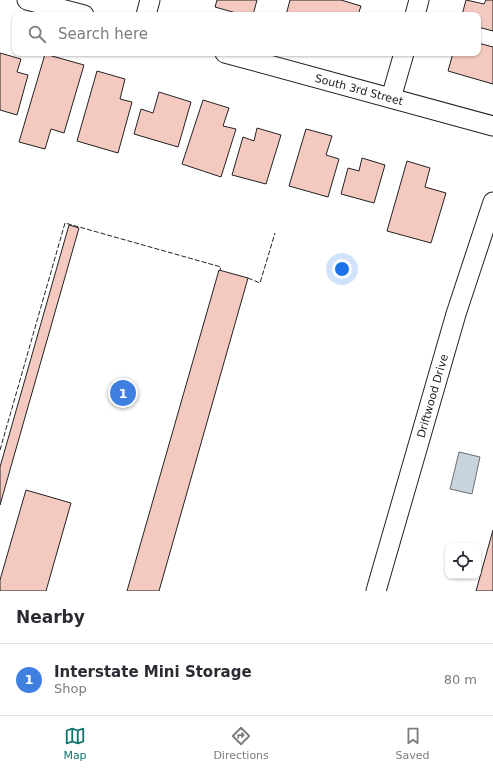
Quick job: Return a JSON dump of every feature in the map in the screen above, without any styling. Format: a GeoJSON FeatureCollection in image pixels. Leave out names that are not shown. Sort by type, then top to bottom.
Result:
{"type":"FeatureCollection","features":[{"type":"Feature","properties":{"kind":"street"},"geometry":{"type":"LineString","coordinates":[[27,0],[73,12]]}},
{"type":"Feature","properties":{"kind":"street"},"geometry":{"type":"LineString","coordinates":[[147,12],[150,0]]}},
{"type":"Feature","properties":{"kind":"street"},"geometry":{"type":"LineString","coordinates":[[416,12],[419,0]]}},
{"type":"Feature","properties":{"kind":"street","name":"South 3rd Street"},"geometry":{"type":"LineString","coordinates":[[236,56],[493,126]]}},
{"type":"Feature","properties":{"kind":"street"},"geometry":{"type":"LineString","coordinates":[[391,98],[403,56]]}},
{"type":"Feature","properties":{"kind":"street","name":"Driftwood Drive"},"geometry":{"type":"LineString","coordinates":[[376,591],[456,314],[493,202]]}},
{"type":"Feature","properties":{"kind":"shaded area"},"geometry":{"type":"Polygon","coordinates":[[[459,452],[480,457],[472,494],[450,489],[459,452]]]}},
{"type":"Feature","properties":{"kind":"building"},"geometry":{"type":"Polygon","coordinates":[[[217,0],[257,0],[254,12],[232,12],[215,7],[217,0]]]}},
{"type":"Feature","properties":{"kind":"building"},"geometry":{"type":"Polygon","coordinates":[[[290,0],[341,0],[361,6],[359,12],[287,12],[290,0]]]}},
{"type":"Feature","properties":{"kind":"building"},"geometry":{"type":"Polygon","coordinates":[[[466,0],[484,4],[486,0],[493,0],[493,31],[481,28],[481,12],[463,12],[466,0]]]}},
{"type":"Feature","properties":{"kind":"building"},"geometry":{"type":"Polygon","coordinates":[[[481,44],[493,47],[493,84],[448,71],[452,56],[481,56],[481,44]]]}},
{"type":"Feature","properties":{"kind":"building"},"geometry":{"type":"Polygon","coordinates":[[[0,53],[21,59],[17,72],[28,75],[17,115],[0,110],[0,53]]]}},
{"type":"Feature","properties":{"kind":"building"},"geometry":{"type":"Polygon","coordinates":[[[44,56],[52,56],[84,65],[64,133],[51,129],[45,149],[19,142],[44,56]]]}},
{"type":"Feature","properties":{"kind":"building"},"geometry":{"type":"Polygon","coordinates":[[[97,71],[125,79],[120,99],[132,102],[118,153],[77,141],[97,71]]]}},
{"type":"Feature","properties":{"kind":"building"},"geometry":{"type":"Polygon","coordinates":[[[159,92],[191,102],[178,147],[134,134],[141,109],[153,113],[159,92]]]}},
{"type":"Feature","properties":{"kind":"building"},"geometry":{"type":"Polygon","coordinates":[[[203,100],[229,108],[223,126],[236,129],[221,177],[182,164],[203,100]]]}},
{"type":"Feature","properties":{"kind":"building"},"geometry":{"type":"Polygon","coordinates":[[[257,128],[281,135],[266,184],[232,175],[243,137],[254,141],[257,128]]]}},
{"type":"Feature","properties":{"kind":"building"},"geometry":{"type":"Polygon","coordinates":[[[306,129],[332,136],[326,155],[339,159],[328,197],[289,186],[306,129]]]}},
{"type":"Feature","properties":{"kind":"building"},"geometry":{"type":"Polygon","coordinates":[[[362,158],[385,165],[374,203],[341,194],[348,168],[359,171],[362,158]]]}},
{"type":"Feature","properties":{"kind":"building"},"geometry":{"type":"Polygon","coordinates":[[[407,161],[430,168],[425,187],[446,193],[431,243],[387,231],[407,161]]]}},
{"type":"Feature","properties":{"kind":"building"},"geometry":{"type":"Polygon","coordinates":[[[69,225],[79,228],[0,505],[0,467],[69,225]]]}},
{"type":"Feature","properties":{"kind":"building"},"geometry":{"type":"Polygon","coordinates":[[[219,270],[248,278],[159,591],[127,591],[219,270]]]}},
{"type":"Feature","properties":{"kind":"building"},"geometry":{"type":"Polygon","coordinates":[[[26,490],[71,503],[46,591],[0,591],[0,580],[26,490]]]}},
{"type":"Feature","properties":{"kind":"building"},"geometry":{"type":"Polygon","coordinates":[[[493,530],[493,591],[476,591],[479,579],[481,579],[481,573],[493,530]]]}},
{"type":"Feature","properties":{"kind":"fence"},"geometry":{"type":"LineString","coordinates":[[0,450],[65,223],[221,267],[220,270]]}},
{"type":"Feature","properties":{"kind":"fence"},"geometry":{"type":"LineString","coordinates":[[248,278],[260,283],[275,233]]}},
{"type":"Feature","properties":{"kind":"place","name":"Interstate Mini Storage"},"geometry":{"type":"Point","coordinates":[123,393]}}]}
